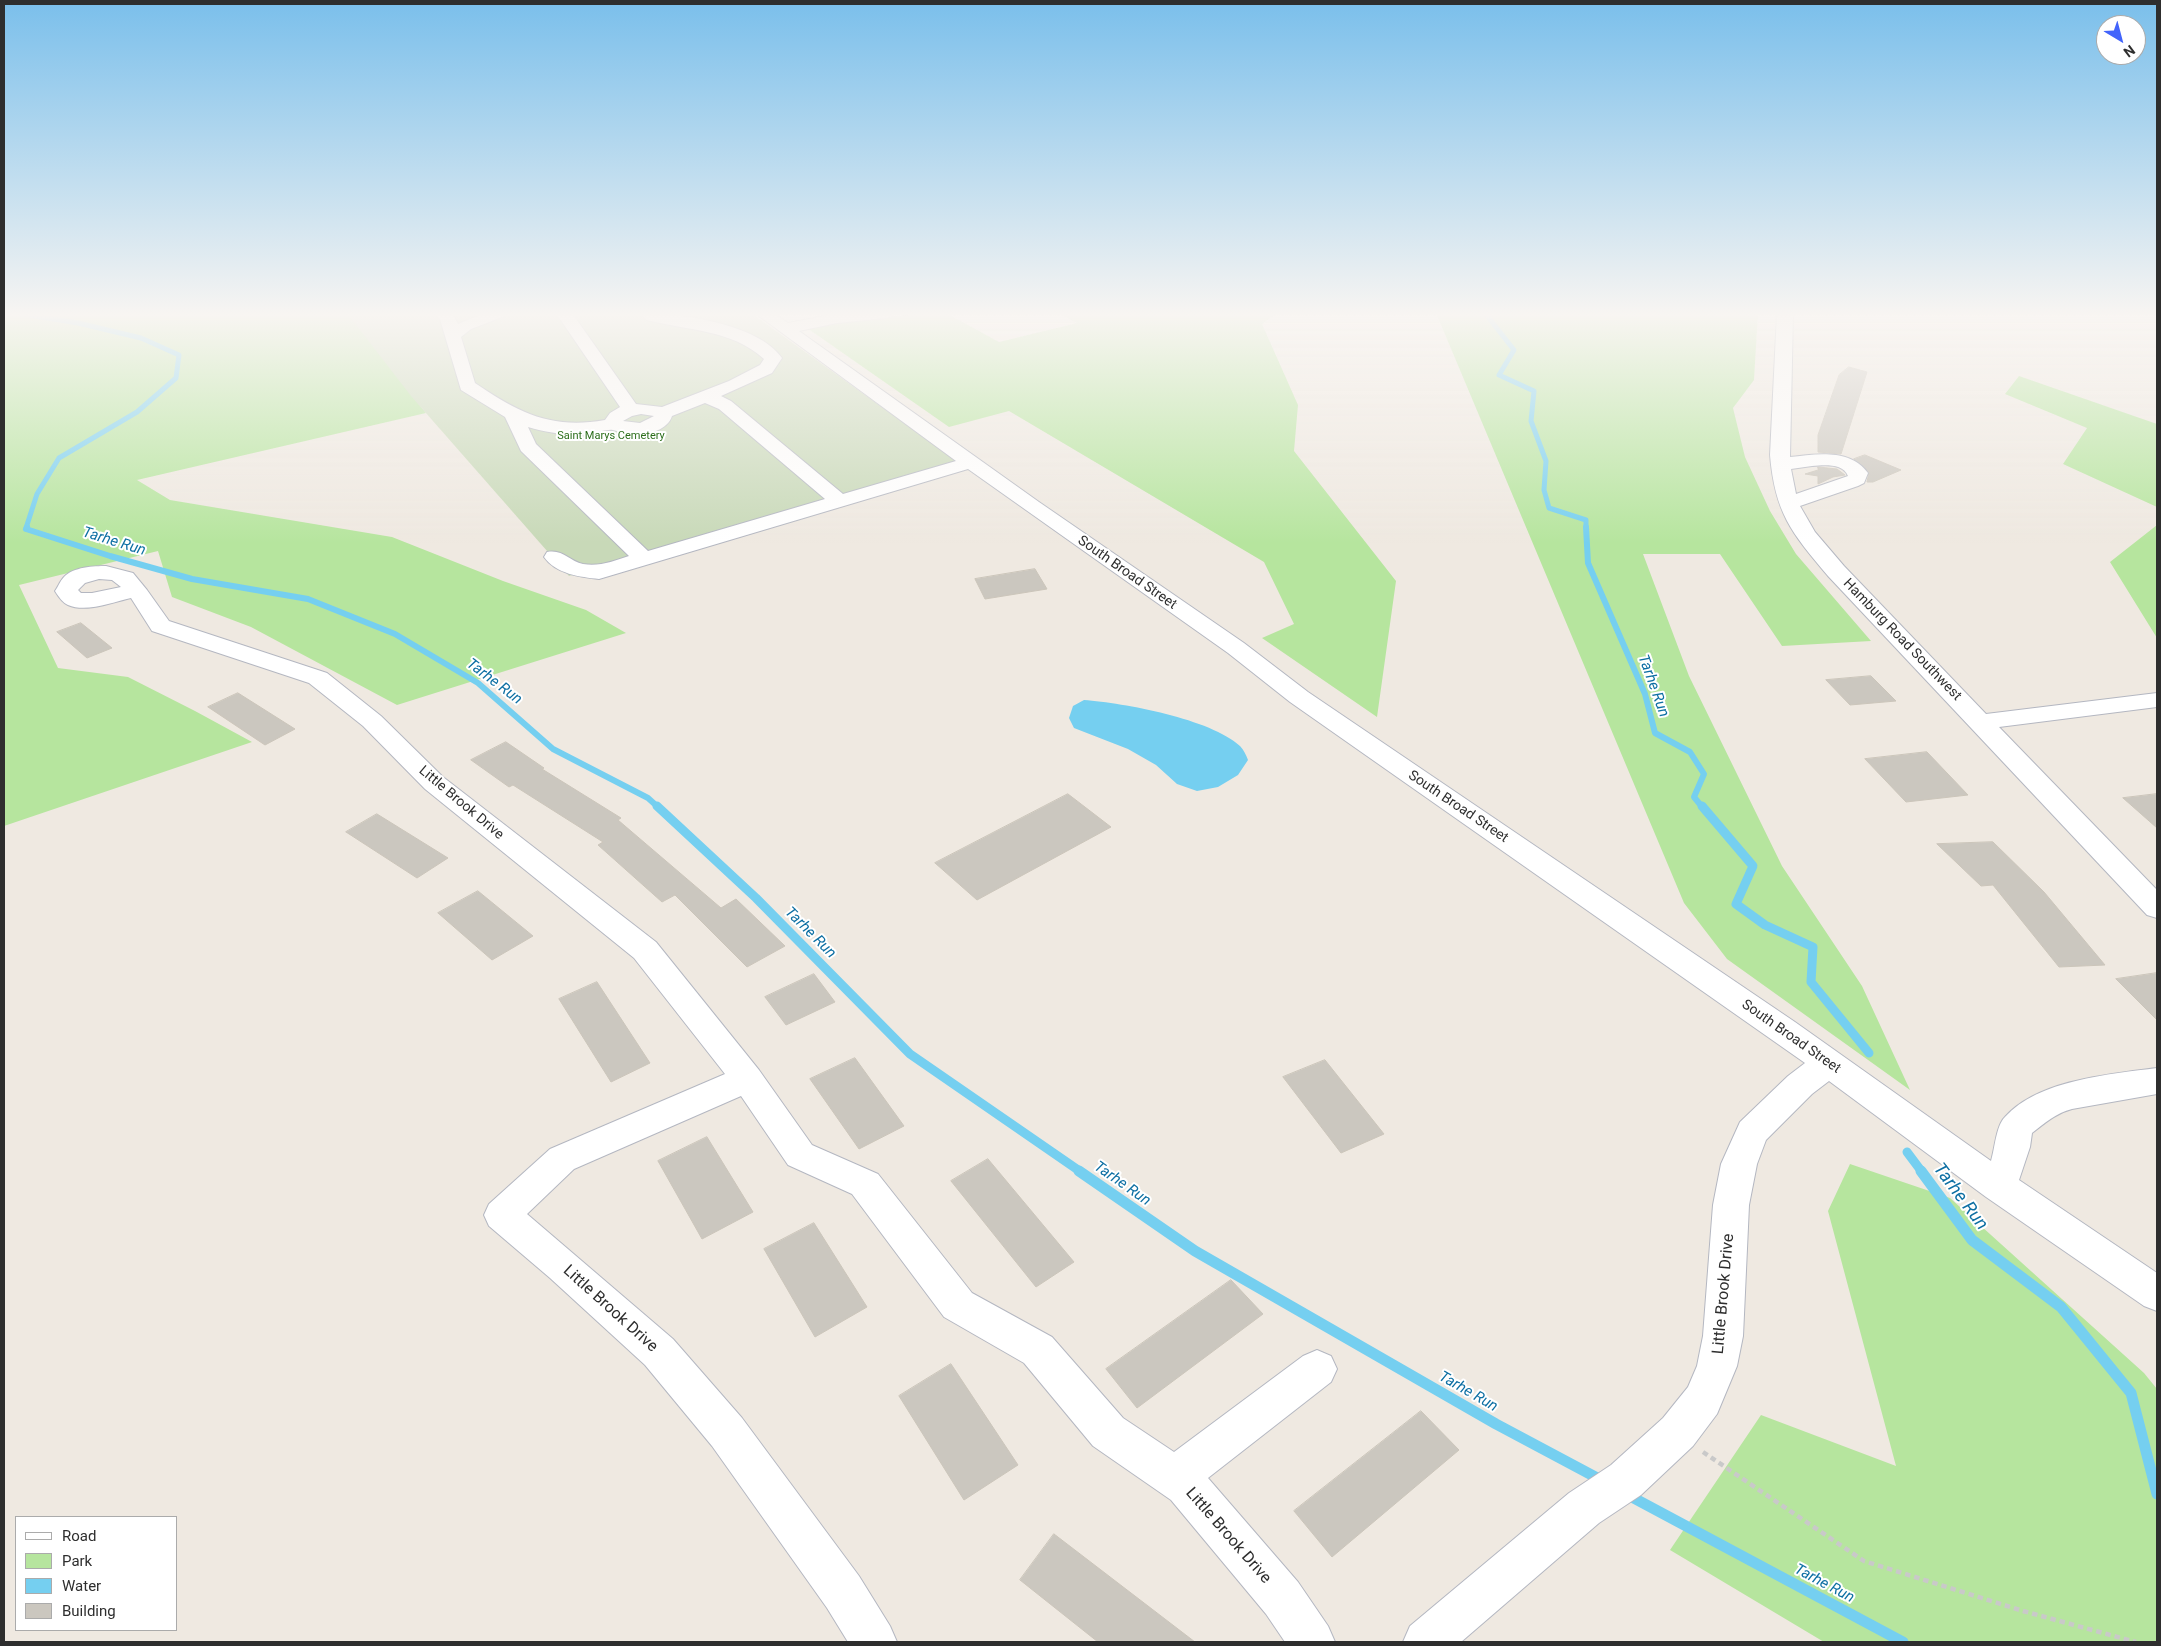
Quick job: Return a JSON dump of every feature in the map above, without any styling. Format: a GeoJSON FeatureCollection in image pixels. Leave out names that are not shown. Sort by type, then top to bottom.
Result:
{"type":"FeatureCollection","features":[{"type":"Feature","properties":{"kind":"street"},"geometry":{"type":"LineString","coordinates":[[472,390],[514,415],[550,428],[568,430],[592,429],[615,424],[627,429],[646,428],[660,421],[663,417],[662,414]]}},
{"type":"Feature","properties":{"kind":"street"},"geometry":{"type":"LineString","coordinates":[[617,390],[631,410]]}},
{"type":"Feature","properties":{"kind":"street"},"geometry":{"type":"LineString","coordinates":[[615,424],[614,420],[617,416],[631,410],[650,409],[662,414],[723,390]]}},
{"type":"Feature","properties":{"kind":"street","name":"South Broad Street"},"geometry":{"type":"LineString","coordinates":[[871,390],[1040,512],[1236,648],[1298,697],[1829,1063],[1999,1186],[2157,1294]]}},
{"type":"Feature","properties":{"kind":"street","name":"Hamburg Road Southwest"},"geometry":{"type":"LineString","coordinates":[[1783,390],[1781,464],[1788,503],[1810,540],[1836,571],[2157,908]]}},
{"type":"Feature","properties":{"kind":"street"},"geometry":{"type":"LineString","coordinates":[[708,397],[725,405],[840,502]]}},
{"type":"Feature","properties":{"kind":"street"},"geometry":{"type":"LineString","coordinates":[[514,415],[528,446],[644,559]]}},
{"type":"Feature","properties":{"kind":"street"},"geometry":{"type":"LineString","coordinates":[[1781,464],[1834,460],[1853,465],[1858,473],[1857,479],[1851,482],[1788,503]]}},
{"type":"Feature","properties":{"kind":"street"},"geometry":{"type":"LineString","coordinates":[[555,557],[567,567],[581,572],[599,572],[973,462]]}},
{"type":"Feature","properties":{"kind":"street","name":"Little Brook Drive"},"geometry":{"type":"LineString","coordinates":[[134,590],[160,626],[318,678],[372,721],[434,783],[645,950],[747,1079],[800,1155],[865,1184],[958,1305],[1038,1350],[1108,1432],[1186,1486],[1282,1598],[1312,1642]]}},
{"type":"Feature","properties":{"kind":"street"},"geometry":{"type":"LineString","coordinates":[[1980,722],[2157,700]]}},
{"type":"Feature","properties":{"kind":"street","name":"Little Brook Drive"},"geometry":{"type":"LineString","coordinates":[[1426,1642],[1584,1508],[1626,1480],[1676,1434],[1703,1400],[1717,1366],[1723,1336],[1731,1205],[1739,1164],[1752,1132],[1800,1085],[1829,1063]]}},
{"type":"Feature","properties":{"kind":"street","name":"Little Brook Drive"},"geometry":{"type":"LineString","coordinates":[[747,1079],[562,1160],[502,1215],[563,1266],[659,1352],[727,1432],[843,1592],[874,1642]]}},
{"type":"Feature","properties":{"kind":"street"},"geometry":{"type":"LineString","coordinates":[[1999,1186],[2013,1147],[2016,1127],[2029,1116],[2048,1104],[2084,1093],[2157,1082]]}},
{"type":"Feature","properties":{"kind":"street"},"geometry":{"type":"LineString","coordinates":[[1174,1478],[1317,1369]]}},
{"type":"Feature","properties":{"kind":"path"},"geometry":{"type":"LineString","coordinates":[[1676,1434],[1864,1561],[2023,1611],[2136,1642]]}},
{"type":"Feature","properties":{"kind":"green space"},"geometry":{"type":"Polygon","coordinates":[[[4,390],[408,390],[426,413],[137,480],[170,500],[392,537],[503,581],[586,610],[626,633],[397,705],[251,627],[172,597],[158,551],[19,585],[58,668],[128,677],[252,742],[4,826],[4,390]]]}},
{"type":"Feature","properties":{"kind":"green space","name":"Saint Marys Cemetery"},"geometry":{"type":"Polygon","coordinates":[[[406,390],[858,390],[957,461],[569,576],[406,390]]]}},
{"type":"Feature","properties":{"kind":"green space"},"geometry":{"type":"Polygon","coordinates":[[[896,390],[1291,390],[1298,405],[1294,451],[1396,581],[1377,717],[1262,638],[1294,624],[1264,562],[1009,411],[949,427],[896,390]]]}},
{"type":"Feature","properties":{"kind":"green space"},"geometry":{"type":"Polygon","coordinates":[[[1468,390],[1747,390],[1733,408],[1745,457],[1770,511],[1796,554],[1871,641],[1782,646],[1720,554],[1643,554],[1689,676],[1782,866],[1862,986],[1910,1090],[1727,959],[1684,903],[1468,390]]]}},
{"type":"Feature","properties":{"kind":"green space"},"geometry":{"type":"Polygon","coordinates":[[[2008,390],[2059,390],[2157,424],[2157,507],[2063,464],[2087,428],[2005,394],[2008,390]]]}},
{"type":"Feature","properties":{"kind":"green space"},"geometry":{"type":"Polygon","coordinates":[[[2157,525],[2157,638],[2110,562],[2157,525]]]}},
{"type":"Feature","properties":{"kind":"green space"},"geometry":{"type":"Polygon","coordinates":[[[1850,1164],[1950,1198],[2144,1373],[2157,1389],[2157,1642],[1824,1642],[1670,1550],[1761,1415],[1896,1466],[1828,1211],[1850,1164]]]}},
{"type":"Feature","properties":{"kind":"water"},"geometry":{"type":"Polygon","coordinates":[[[1084,700],[1143,709],[1188,720],[1227,736],[1240,746],[1248,760],[1238,775],[1218,787],[1197,791],[1177,784],[1156,765],[1128,749],[1074,728],[1069,718],[1073,706],[1084,700]]]}},
{"type":"Feature","properties":{"kind":"building"},"geometry":{"type":"Polygon","coordinates":[[[1834,390],[1861,390],[1841,454],[1818,452],[1818,435],[1834,390]]]}},
{"type":"Feature","properties":{"kind":"building"},"geometry":{"type":"Polygon","coordinates":[[[1865,455],[1901,470],[1873,482],[1867,482],[1869,472],[1854,459],[1865,455]]]}},
{"type":"Feature","properties":{"kind":"building"},"geometry":{"type":"Polygon","coordinates":[[[1818,467],[1837,469],[1845,475],[1833,477],[1818,484],[1818,476],[1805,474],[1818,470],[1818,467]]]}},
{"type":"Feature","properties":{"kind":"building"},"geometry":{"type":"Polygon","coordinates":[[[1035,569],[1047,589],[985,599],[975,579],[1035,569]]]}},
{"type":"Feature","properties":{"kind":"building"},"geometry":{"type":"Polygon","coordinates":[[[81,623],[112,648],[87,658],[57,632],[81,623]]]}},
{"type":"Feature","properties":{"kind":"building"},"geometry":{"type":"Polygon","coordinates":[[[1871,676],[1896,701],[1850,705],[1826,680],[1871,676]]]}},
{"type":"Feature","properties":{"kind":"building"},"geometry":{"type":"Polygon","coordinates":[[[238,693],[295,729],[265,745],[208,707],[238,693]]]}},
{"type":"Feature","properties":{"kind":"building"},"geometry":{"type":"Polygon","coordinates":[[[506,742],[544,768],[542,769],[621,818],[618,820],[721,908],[736,899],[785,946],[747,967],[675,895],[662,902],[598,845],[603,842],[513,785],[509,787],[471,760],[506,742]]]}},
{"type":"Feature","properties":{"kind":"building"},"geometry":{"type":"Polygon","coordinates":[[[1927,752],[1968,795],[1906,802],[1865,759],[1927,752]]]}},
{"type":"Feature","properties":{"kind":"building"},"geometry":{"type":"Polygon","coordinates":[[[1068,794],[1111,827],[977,900],[935,863],[1068,794]]]}},
{"type":"Feature","properties":{"kind":"building"},"geometry":{"type":"Polygon","coordinates":[[[2157,794],[2157,828],[2123,798],[2157,794]]]}},
{"type":"Feature","properties":{"kind":"building"},"geometry":{"type":"Polygon","coordinates":[[[377,814],[448,858],[417,878],[346,832],[377,814]]]}},
{"type":"Feature","properties":{"kind":"building"},"geometry":{"type":"Polygon","coordinates":[[[1993,842],[2044,892],[2105,965],[2059,967],[1993,885],[1981,886],[1937,844],[1993,842]]]}},
{"type":"Feature","properties":{"kind":"building"},"geometry":{"type":"Polygon","coordinates":[[[478,891],[533,936],[492,960],[438,913],[478,891]]]}},
{"type":"Feature","properties":{"kind":"building"},"geometry":{"type":"Polygon","coordinates":[[[2157,973],[2157,1020],[2116,979],[2157,973]]]}},
{"type":"Feature","properties":{"kind":"building"},"geometry":{"type":"Polygon","coordinates":[[[814,974],[835,1002],[786,1025],[765,997],[814,974]]]}},
{"type":"Feature","properties":{"kind":"building"},"geometry":{"type":"Polygon","coordinates":[[[597,982],[650,1063],[611,1082],[559,999],[597,982]]]}},
{"type":"Feature","properties":{"kind":"building"},"geometry":{"type":"Polygon","coordinates":[[[855,1058],[904,1126],[859,1149],[810,1079],[855,1058]]]}},
{"type":"Feature","properties":{"kind":"building"},"geometry":{"type":"Polygon","coordinates":[[[1325,1060],[1384,1134],[1341,1153],[1283,1077],[1325,1060]]]}},
{"type":"Feature","properties":{"kind":"building"},"geometry":{"type":"Polygon","coordinates":[[[707,1137],[753,1212],[702,1239],[658,1161],[707,1137]]]}},
{"type":"Feature","properties":{"kind":"building"},"geometry":{"type":"Polygon","coordinates":[[[988,1159],[1074,1262],[1036,1287],[951,1181],[988,1159]]]}},
{"type":"Feature","properties":{"kind":"building"},"geometry":{"type":"Polygon","coordinates":[[[814,1223],[867,1307],[815,1337],[764,1249],[814,1223]]]}},
{"type":"Feature","properties":{"kind":"building"},"geometry":{"type":"Polygon","coordinates":[[[1231,1280],[1263,1314],[1137,1408],[1106,1369],[1231,1280]]]}},
{"type":"Feature","properties":{"kind":"building"},"geometry":{"type":"Polygon","coordinates":[[[951,1364],[1018,1465],[964,1500],[899,1396],[951,1364]]]}},
{"type":"Feature","properties":{"kind":"building"},"geometry":{"type":"Polygon","coordinates":[[[1421,1411],[1459,1450],[1332,1557],[1294,1511],[1421,1411]]]}},
{"type":"Feature","properties":{"kind":"building"},"geometry":{"type":"Polygon","coordinates":[[[1054,1534],[1195,1642],[1098,1642],[1020,1580],[1054,1534]]]}},
{"type":"Feature","properties":{"kind":"waterway","name":"Tarhe Run"},"geometry":{"type":"LineString","coordinates":[[26,528],[37,494],[59,458],[137,412],[162,390]]}},
{"type":"Feature","properties":{"kind":"waterway","name":"Tarhe Run"},"geometry":{"type":"LineString","coordinates":[[1531,390],[1534,391],[1531,421],[1546,461],[1544,490],[1549,508],[1586,520],[1586,527]]}},
{"type":"Feature","properties":{"kind":"waterway","name":"Tarhe Run"},"geometry":{"type":"LineString","coordinates":[[27,527],[26,529],[110,556],[192,579],[308,599],[395,634],[478,683],[553,749],[648,798],[659,808]]}},
{"type":"Feature","properties":{"kind":"waterway","name":"Tarhe Run"},"geometry":{"type":"LineString","coordinates":[[1586,527],[1588,563],[1645,694],[1655,733],[1690,752],[1704,774],[1694,797],[1703,808]]}},
{"type":"Feature","properties":{"kind":"waterway","name":"Tarhe Run"},"geometry":{"type":"LineString","coordinates":[[657,806],[756,898],[910,1054],[1081,1172]]}},
{"type":"Feature","properties":{"kind":"waterway","name":"Tarhe Run"},"geometry":{"type":"LineString","coordinates":[[1702,806],[1753,866],[1736,904],[1765,925],[1813,947],[1811,982],[1869,1053]]}},
{"type":"Feature","properties":{"kind":"waterway","name":"Tarhe Run"},"geometry":{"type":"LineString","coordinates":[[1907,1152],[1922,1172]]}},
{"type":"Feature","properties":{"kind":"waterway","name":"Tarhe Run"},"geometry":{"type":"LineString","coordinates":[[1079,1171],[1195,1251],[1496,1424],[1603,1481]]}},
{"type":"Feature","properties":{"kind":"waterway","name":"Tarhe Run"},"geometry":{"type":"LineString","coordinates":[[1921,1171],[1972,1240],[2061,1307],[2131,1393],[2157,1494]]}},
{"type":"Feature","properties":{"kind":"waterway","name":"Tarhe Run"},"geometry":{"type":"LineString","coordinates":[[1628,1495],[1903,1642]]}}]}
